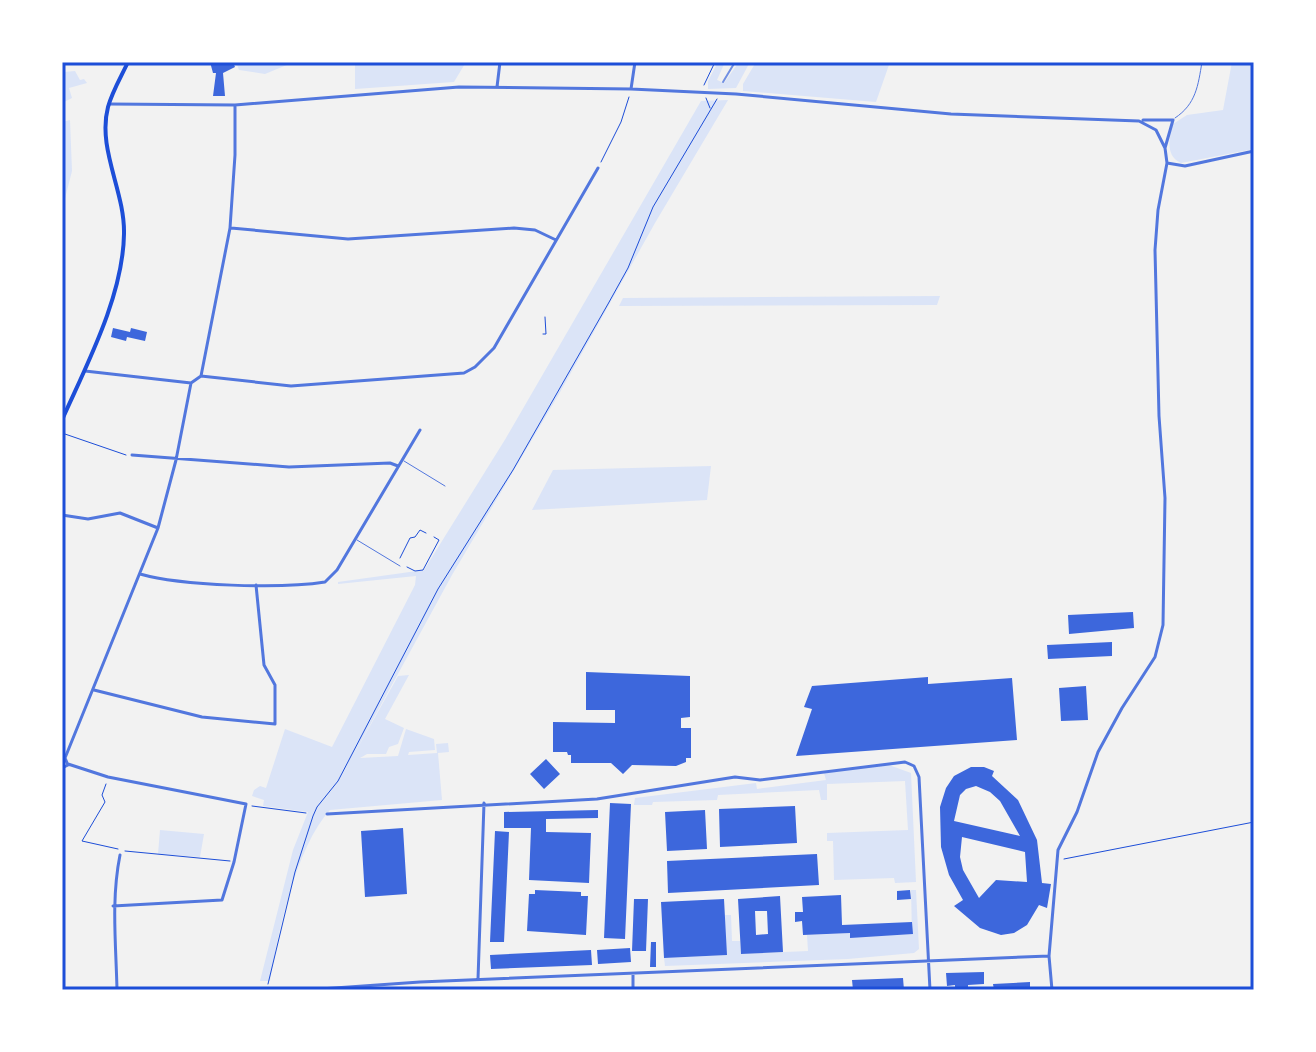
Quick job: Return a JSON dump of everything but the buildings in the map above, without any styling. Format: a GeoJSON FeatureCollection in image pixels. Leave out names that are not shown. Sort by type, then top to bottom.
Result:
{"type":"FeatureCollection","features":[{"type":"Feature","properties":{"kind":"main road"},"geometry":{"type":"LineString","coordinates":[[62,420],[85,371],[120,276],[125,233],[120,195],[105,135],[109,104],[128,62]]}},
{"type":"Feature","properties":{"kind":"street"},"geometry":{"type":"LineString","coordinates":[[497,87],[500,62]]}},
{"type":"Feature","properties":{"kind":"street"},"geometry":{"type":"LineString","coordinates":[[630,91],[635,62]]}},
{"type":"Feature","properties":{"kind":"street"},"geometry":{"type":"LineString","coordinates":[[109,104],[235,105],[398,91],[497,87],[705,92],[938,113],[1173,120],[1165,148]]}},
{"type":"Feature","properties":{"kind":"street"},"geometry":{"type":"LineString","coordinates":[[201,376],[230,228],[235,105]]}},
{"type":"Feature","properties":{"kind":"street"},"geometry":{"type":"LineString","coordinates":[[1052,990],[1049,956],[1058,850],[1077,812],[1095,759],[1122,708],[1155,657],[1163,625],[1165,498],[1159,416],[1155,250],[1158,210],[1167,163],[1165,148],[1156,130],[1139,121]]}},
{"type":"Feature","properties":{"kind":"street"},"geometry":{"type":"LineString","coordinates":[[1167,163],[1185,166],[1254,151]]}},
{"type":"Feature","properties":{"kind":"street"},"geometry":{"type":"LineString","coordinates":[[85,371],[191,383],[201,376],[291,386],[464,373],[494,348],[598,168]]}},
{"type":"Feature","properties":{"kind":"street"},"geometry":{"type":"LineString","coordinates":[[230,228],[348,239],[514,228],[535,230],[556,240]]}},
{"type":"Feature","properties":{"kind":"street"},"geometry":{"type":"LineString","coordinates":[[113,906],[222,900],[234,862],[246,804],[108,777],[68,764],[64,758],[158,528],[176,460],[191,383]]}},
{"type":"Feature","properties":{"kind":"street"},"geometry":{"type":"LineString","coordinates":[[140,574],[196,582],[256,585],[325,582],[331,578],[420,430]]}},
{"type":"Feature","properties":{"kind":"street"},"geometry":{"type":"LineString","coordinates":[[132,455],[289,467],[390,463],[398,466]]}},
{"type":"Feature","properties":{"kind":"street"},"geometry":{"type":"LineString","coordinates":[[62,515],[88,519],[120,513],[158,528]]}},
{"type":"Feature","properties":{"kind":"street"},"geometry":{"type":"LineString","coordinates":[[94,689],[202,717],[275,724],[275,685],[264,665],[256,585]]}},
{"type":"Feature","properties":{"kind":"street"},"geometry":{"type":"LineString","coordinates":[[327,814],[597,799],[735,777],[760,780],[905,762],[918,771],[920,783],[930,990]]}},
{"type":"Feature","properties":{"kind":"street"},"geometry":{"type":"LineString","coordinates":[[62,768],[68,764]]}},
{"type":"Feature","properties":{"kind":"street"},"geometry":{"type":"LineString","coordinates":[[472,990],[475,981],[484,803]]}},
{"type":"Feature","properties":{"kind":"street"},"geometry":{"type":"LineString","coordinates":[[117,990],[113,906],[120,855]]}},
{"type":"Feature","properties":{"kind":"street"},"geometry":{"type":"LineString","coordinates":[[306,990],[420,982],[1049,956]]}},
{"type":"Feature","properties":{"kind":"street"},"geometry":{"type":"LineString","coordinates":[[633,975],[633,990]]}},
{"type":"Feature","properties":{"kind":"street"},"geometry":{"type":"LineString","coordinates":[[260,990],[267,990]]}},
{"type":"Feature","properties":{"kind":"lane"},"geometry":{"type":"LineString","coordinates":[[1173,120],[1186,111],[1193,101],[1202,62]]}},
{"type":"Feature","properties":{"kind":"lane"},"geometry":{"type":"LineString","coordinates":[[402,460],[445,486]]}},
{"type":"Feature","properties":{"kind":"lane"},"geometry":{"type":"LineString","coordinates":[[355,539],[400,566]]}},
{"type":"Feature","properties":{"kind":"path"},"geometry":{"type":"LineString","coordinates":[[710,108],[705,79],[715,62]]}},
{"type":"Feature","properties":{"kind":"path"},"geometry":{"type":"LineString","coordinates":[[598,168],[621,122],[630,91]]}},
{"type":"Feature","properties":{"kind":"path"},"geometry":{"type":"LineString","coordinates":[[267,990],[295,872],[317,807],[338,781],[438,589],[513,470],[608,304],[628,268],[653,207],[719,93]]}},
{"type":"Feature","properties":{"kind":"path"},"geometry":{"type":"LineString","coordinates":[[543,334],[546,334],[545,317]]}},
{"type":"Feature","properties":{"kind":"path"},"geometry":{"type":"LineString","coordinates":[[62,433],[132,455]]}},
{"type":"Feature","properties":{"kind":"path"},"geometry":{"type":"LineString","coordinates":[[396,564],[410,538],[420,530],[426,533]]}},
{"type":"Feature","properties":{"kind":"path"},"geometry":{"type":"LineString","coordinates":[[400,566],[423,570],[439,540],[434,537]]}},
{"type":"Feature","properties":{"kind":"path"},"geometry":{"type":"LineString","coordinates":[[108,777],[102,795],[105,802],[82,841],[118,849]]}},
{"type":"Feature","properties":{"kind":"path"},"geometry":{"type":"LineString","coordinates":[[246,804],[306,813]]}},
{"type":"Feature","properties":{"kind":"path"},"geometry":{"type":"LineString","coordinates":[[1057,861],[1254,822]]}},
{"type":"Feature","properties":{"kind":"path"},"geometry":{"type":"LineString","coordinates":[[125,851],[234,862]]}},
{"type":"Feature","properties":{"kind":"shaded area"},"geometry":{"type":"Polygon","coordinates":[[[236,62],[294,62],[265,74],[239,70],[236,62]]]}},
{"type":"Feature","properties":{"kind":"shaded area"},"geometry":{"type":"Polygon","coordinates":[[[355,62],[466,62],[454,82],[355,89],[355,62]]]}},
{"type":"Feature","properties":{"kind":"shaded area"},"geometry":{"type":"Polygon","coordinates":[[[718,62],[725,62],[717,80],[724,83],[739,62],[750,62],[736,88],[708,89],[708,81],[718,62]]]}},
{"type":"Feature","properties":{"kind":"shaded area"},"geometry":{"type":"Polygon","coordinates":[[[756,62],[890,62],[876,102],[743,91],[743,84],[756,62]]]}},
{"type":"Feature","properties":{"kind":"shaded area"},"geometry":{"type":"Polygon","coordinates":[[[1232,62],[1254,62],[1254,149],[1181,163],[1170,151],[1173,124],[1187,115],[1223,110],[1232,62]]]}},
{"type":"Feature","properties":{"kind":"shaded area"},"geometry":{"type":"Polygon","coordinates":[[[62,68],[64,72],[75,71],[80,80],[84,79],[87,83],[69,88],[72,98],[62,103],[62,68]]]}},
{"type":"Feature","properties":{"kind":"shaded area"},"geometry":{"type":"Polygon","coordinates":[[[728,100],[452,575],[352,758],[398,676],[409,675],[385,719],[404,728],[398,744],[389,747],[386,754],[367,754],[360,758],[398,756],[406,729],[434,739],[435,750],[409,752],[408,755],[437,753],[436,744],[448,743],[449,752],[438,753],[442,800],[330,810],[307,845],[298,867],[270,981],[260,981],[293,850],[308,812],[263,806],[264,800],[252,796],[254,790],[260,786],[266,788],[285,729],[332,747],[415,585],[416,576],[338,582],[424,570],[506,438],[701,101],[728,100]]]}},
{"type":"Feature","properties":{"kind":"shaded area"},"geometry":{"type":"Polygon","coordinates":[[[70,120],[72,171],[62,210],[62,122],[70,120]]]}},
{"type":"Feature","properties":{"kind":"shaded area"},"geometry":{"type":"Polygon","coordinates":[[[940,296],[937,305],[619,306],[623,298],[940,296]]]}},
{"type":"Feature","properties":{"kind":"shaded area"},"geometry":{"type":"Polygon","coordinates":[[[711,466],[707,500],[532,510],[553,470],[711,466]]]}},
{"type":"Feature","properties":{"kind":"shaded area"},"geometry":{"type":"Polygon","coordinates":[[[889,765],[911,773],[916,882],[895,883],[894,878],[834,880],[833,841],[827,841],[827,833],[908,830],[905,781],[827,784],[827,800],[821,800],[819,790],[718,795],[717,800],[634,805],[635,798],[756,783],[757,789],[826,780],[824,773],[889,765]]]}},
{"type":"Feature","properties":{"kind":"shaded area"},"geometry":{"type":"Polygon","coordinates":[[[160,830],[204,834],[200,857],[158,854],[160,830]]]}},
{"type":"Feature","properties":{"kind":"shaded area"},"geometry":{"type":"Polygon","coordinates":[[[911,890],[916,890],[919,949],[914,953],[848,959],[665,966],[664,958],[726,955],[725,915],[731,915],[732,941],[740,941],[741,954],[808,951],[807,935],[850,933],[851,937],[912,934],[911,890]]]}},
{"type":"Feature","properties":{"kind":"railway"},"geometry":{"type":"LineString","coordinates":[[723,82],[735,62]]}}]}
